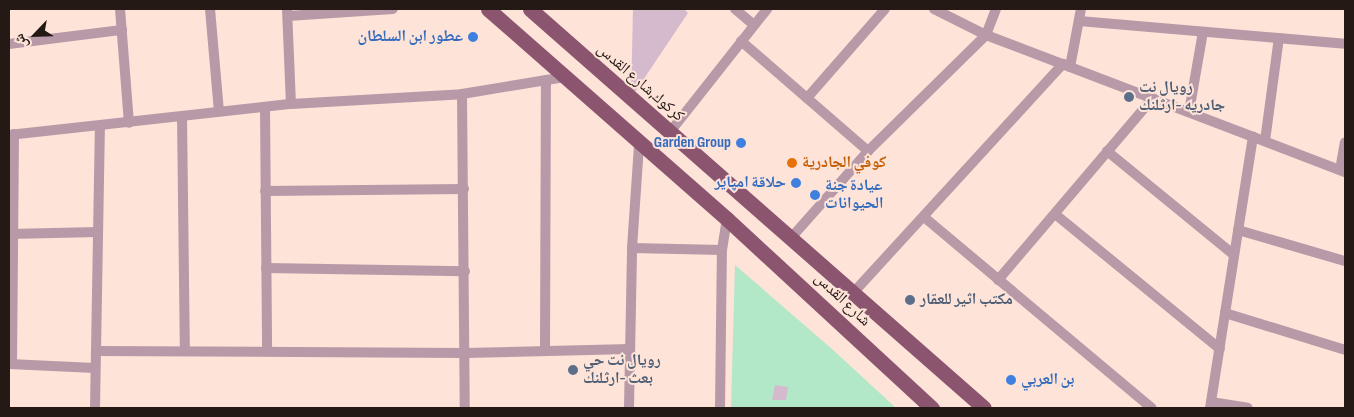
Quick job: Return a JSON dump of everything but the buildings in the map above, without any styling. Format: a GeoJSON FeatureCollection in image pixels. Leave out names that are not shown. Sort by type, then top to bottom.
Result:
{"type":"FeatureCollection","features":[{"type":"Feature","properties":{"kind":"main road"},"geometry":{"type":"LineString","coordinates":[[488,9],[639,144],[727,219]]}},
{"type":"Feature","properties":{"kind":"main road","name":"كركوك,شارع القدس"},"geometry":{"type":"LineString","coordinates":[[530,9],[840,283]]}},
{"type":"Feature","properties":{"kind":"main road","name":"شارع القدس"},"geometry":{"type":"LineString","coordinates":[[727,219],[932,408]]}},
{"type":"Feature","properties":{"kind":"main road","name":"شارع القدس"},"geometry":{"type":"LineString","coordinates":[[840,283],[984,408]]}},
{"type":"Feature","properties":{"kind":"street"},"geometry":{"type":"LineString","coordinates":[[120,9],[129,123]]}},
{"type":"Feature","properties":{"kind":"street"},"geometry":{"type":"LineString","coordinates":[[210,9],[219,112]]}},
{"type":"Feature","properties":{"kind":"street"},"geometry":{"type":"LineString","coordinates":[[291,104],[288,12],[393,9]]}},
{"type":"Feature","properties":{"kind":"street"},"geometry":{"type":"LineString","coordinates":[[735,9],[754,24]]}},
{"type":"Feature","properties":{"kind":"street"},"geometry":{"type":"LineString","coordinates":[[670,132],[767,9]]}},
{"type":"Feature","properties":{"kind":"street"},"geometry":{"type":"LineString","coordinates":[[807,98],[885,9]]}},
{"type":"Feature","properties":{"kind":"street"},"geometry":{"type":"LineString","coordinates":[[934,9],[986,35],[1343,171],[1345,142]]}},
{"type":"Feature","properties":{"kind":"street"},"geometry":{"type":"LineString","coordinates":[[790,239],[868,151],[986,35],[996,9]]}},
{"type":"Feature","properties":{"kind":"street"},"geometry":{"type":"LineString","coordinates":[[854,294],[1067,65],[1079,21],[1080,9]]}},
{"type":"Feature","properties":{"kind":"street"},"geometry":{"type":"LineString","coordinates":[[1079,21],[1345,44]]}},
{"type":"Feature","properties":{"kind":"street"},"geometry":{"type":"LineString","coordinates":[[9,44],[122,30]]}},
{"type":"Feature","properties":{"kind":"street"},"geometry":{"type":"LineString","coordinates":[[1189,112],[1203,32]]}},
{"type":"Feature","properties":{"kind":"street"},"geometry":{"type":"LineString","coordinates":[[1265,141],[1279,38]]}},
{"type":"Feature","properties":{"kind":"street"},"geometry":{"type":"LineString","coordinates":[[741,41],[868,151]]}},
{"type":"Feature","properties":{"kind":"street"},"geometry":{"type":"LineString","coordinates":[[95,368],[10,364],[11,135],[100,127],[291,104],[462,94],[565,77]]}},
{"type":"Feature","properties":{"kind":"street"},"geometry":{"type":"LineString","coordinates":[[545,350],[546,80]]}},
{"type":"Feature","properties":{"kind":"street"},"geometry":{"type":"LineString","coordinates":[[462,94],[466,353],[465,408]]}},
{"type":"Feature","properties":{"kind":"street"},"geometry":{"type":"LineString","coordinates":[[998,280],[1153,98]]}},
{"type":"Feature","properties":{"kind":"street"},"geometry":{"type":"LineString","coordinates":[[265,108],[266,350]]}},
{"type":"Feature","properties":{"kind":"street"},"geometry":{"type":"LineString","coordinates":[[182,116],[185,350]]}},
{"type":"Feature","properties":{"kind":"street"},"geometry":{"type":"LineString","coordinates":[[95,408],[100,127]]}},
{"type":"Feature","properties":{"kind":"street"},"geometry":{"type":"LineString","coordinates":[[1248,408],[1211,405],[1253,136]]}},
{"type":"Feature","properties":{"kind":"street"},"geometry":{"type":"LineString","coordinates":[[629,408],[632,248],[639,144]]}},
{"type":"Feature","properties":{"kind":"street"},"geometry":{"type":"LineString","coordinates":[[1107,152],[1234,254]]}},
{"type":"Feature","properties":{"kind":"street"},"geometry":{"type":"LineString","coordinates":[[265,190],[464,189]]}},
{"type":"Feature","properties":{"kind":"street"},"geometry":{"type":"LineString","coordinates":[[1054,214],[1220,349]]}},
{"type":"Feature","properties":{"kind":"street"},"geometry":{"type":"LineString","coordinates":[[924,217],[1152,408]]}},
{"type":"Feature","properties":{"kind":"street"},"geometry":{"type":"LineString","coordinates":[[720,408],[722,250],[727,219]]}},
{"type":"Feature","properties":{"kind":"street"},"geometry":{"type":"LineString","coordinates":[[1238,230],[1345,261]]}},
{"type":"Feature","properties":{"kind":"street"},"geometry":{"type":"LineString","coordinates":[[11,234],[98,232]]}},
{"type":"Feature","properties":{"kind":"street"},"geometry":{"type":"LineString","coordinates":[[632,248],[722,250]]}},
{"type":"Feature","properties":{"kind":"street"},"geometry":{"type":"LineString","coordinates":[[266,268],[465,271]]}},
{"type":"Feature","properties":{"kind":"street"},"geometry":{"type":"LineString","coordinates":[[1225,313],[1345,350]]}},
{"type":"Feature","properties":{"kind":"street"},"geometry":{"type":"LineString","coordinates":[[96,351],[266,350],[466,353],[630,349]]}},
{"type":"Feature","properties":{"kind":"green space"},"geometry":{"type":"Polygon","coordinates":[[[735,265],[832,349],[896,408],[731,408],[735,265]]]}},
{"type":"Feature","properties":{"kind":"place","name":"عطور ابن السلطان"},"geometry":{"type":"Point","coordinates":[473,37]}},
{"type":"Feature","properties":{"kind":"place","name":"رويال نت جادريه -ارثلنك"},"geometry":{"type":"Point","coordinates":[1129,97]}},
{"type":"Feature","properties":{"kind":"place","name":"Garden Group"},"geometry":{"type":"Point","coordinates":[741,143]}},
{"type":"Feature","properties":{"kind":"place","name":"كوفي الجادرية"},"geometry":{"type":"Point","coordinates":[792,163]}},
{"type":"Feature","properties":{"kind":"place","name":"حلاقة امپاير"},"geometry":{"type":"Point","coordinates":[796,183]}},
{"type":"Feature","properties":{"kind":"place","name":"عيادة جنة الحيوانات"},"geometry":{"type":"Point","coordinates":[815,195]}},
{"type":"Feature","properties":{"kind":"place","name":"مكتب اثير للعقار"},"geometry":{"type":"Point","coordinates":[910,300]}},
{"type":"Feature","properties":{"kind":"place","name":"رويال نت حي بعث -ارثلنك"},"geometry":{"type":"Point","coordinates":[573,370]}},
{"type":"Feature","properties":{"kind":"place","name":"بن العربي"},"geometry":{"type":"Point","coordinates":[1011,380]}}]}
